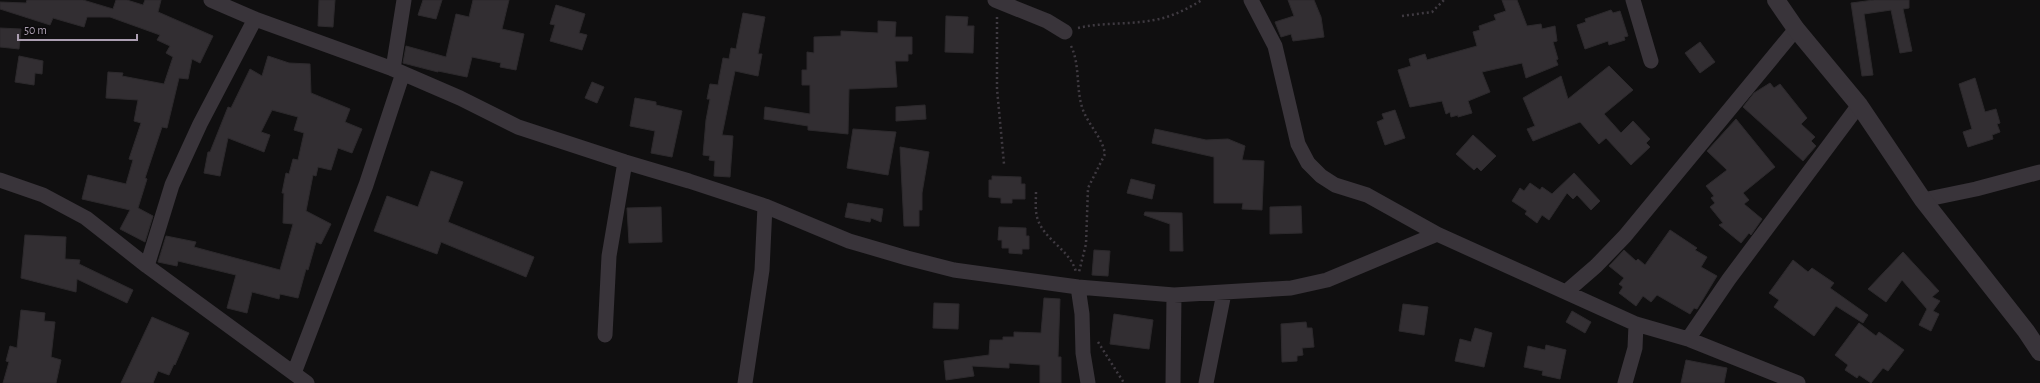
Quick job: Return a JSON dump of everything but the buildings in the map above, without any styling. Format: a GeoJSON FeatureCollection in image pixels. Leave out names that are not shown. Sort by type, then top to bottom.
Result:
{"type":"FeatureCollection","features":[{"type":"Feature","properties":{"kind":"street"},"geometry":{"type":"LineString","coordinates":[[211,0],[255,18],[398,71],[518,126],[625,162],[765,206],[849,241],[954,270],[1078,287],[1174,295],[1224,293],[1291,288],[1327,280],[1437,234]]}},
{"type":"Feature","properties":{"kind":"street"},"geometry":{"type":"LineString","coordinates":[[294,373],[366,185],[398,71],[404,0]]}},
{"type":"Feature","properties":{"kind":"street"},"geometry":{"type":"LineString","coordinates":[[996,0],[1047,21],[1065,32]]}},
{"type":"Feature","properties":{"kind":"street"},"geometry":{"type":"LineString","coordinates":[[1251,0],[1275,46],[1298,144],[1308,163],[1321,176],[1335,185],[1367,195],[1437,234],[1636,324],[1688,339],[1798,383]]}},
{"type":"Feature","properties":{"kind":"street"},"geometry":{"type":"LineString","coordinates":[[1633,0],[1651,61]]}},
{"type":"Feature","properties":{"kind":"street"},"geometry":{"type":"LineString","coordinates":[[1776,0],[1796,29],[1859,105],[1923,200],[2040,352]]}},
{"type":"Feature","properties":{"kind":"street"},"geometry":{"type":"LineString","coordinates":[[147,266],[172,185],[200,124],[255,18]]}},
{"type":"Feature","properties":{"kind":"street"},"geometry":{"type":"LineString","coordinates":[[1566,292],[1596,266],[1625,236],[1796,29]]}},
{"type":"Feature","properties":{"kind":"street"},"geometry":{"type":"LineString","coordinates":[[1688,339],[1729,279],[1859,105]]}},
{"type":"Feature","properties":{"kind":"street"},"geometry":{"type":"LineString","coordinates":[[605,335],[610,256],[625,162]]}},
{"type":"Feature","properties":{"kind":"street"},"geometry":{"type":"LineString","coordinates":[[1923,200],[1976,189],[2040,172]]}},
{"type":"Feature","properties":{"kind":"street"},"geometry":{"type":"LineString","coordinates":[[0,180],[44,195],[86,218],[222,323],[306,383]]}},
{"type":"Feature","properties":{"kind":"street"},"geometry":{"type":"LineString","coordinates":[[745,383],[762,270],[765,206]]}},
{"type":"Feature","properties":{"kind":"street"},"geometry":{"type":"LineString","coordinates":[[1078,287],[1082,314],[1083,353],[1088,383]]}},
{"type":"Feature","properties":{"kind":"street"},"geometry":{"type":"LineString","coordinates":[[1206,383],[1224,293]]}},
{"type":"Feature","properties":{"kind":"street"},"geometry":{"type":"LineString","coordinates":[[1173,383],[1174,295]]}},
{"type":"Feature","properties":{"kind":"street"},"geometry":{"type":"LineString","coordinates":[[1625,383],[1635,348],[1636,324]]}},
{"type":"Feature","properties":{"kind":"path"},"geometry":{"type":"LineString","coordinates":[[996,0],[997,89],[1004,164]]}},
{"type":"Feature","properties":{"kind":"path"},"geometry":{"type":"LineString","coordinates":[[1036,192],[1035,209],[1039,223],[1048,237],[1069,257],[1075,266],[1078,278],[1086,244],[1088,188],[1105,154],[1099,136],[1088,122],[1082,108],[1078,91],[1073,49],[1065,32],[1091,25],[1154,20],[1180,13],[1202,0]]}},
{"type":"Feature","properties":{"kind":"path"},"geometry":{"type":"LineString","coordinates":[[1402,16],[1432,12],[1444,0]]}},
{"type":"Feature","properties":{"kind":"path"},"geometry":{"type":"LineString","coordinates":[[1097,341],[1124,383]]}}]}
